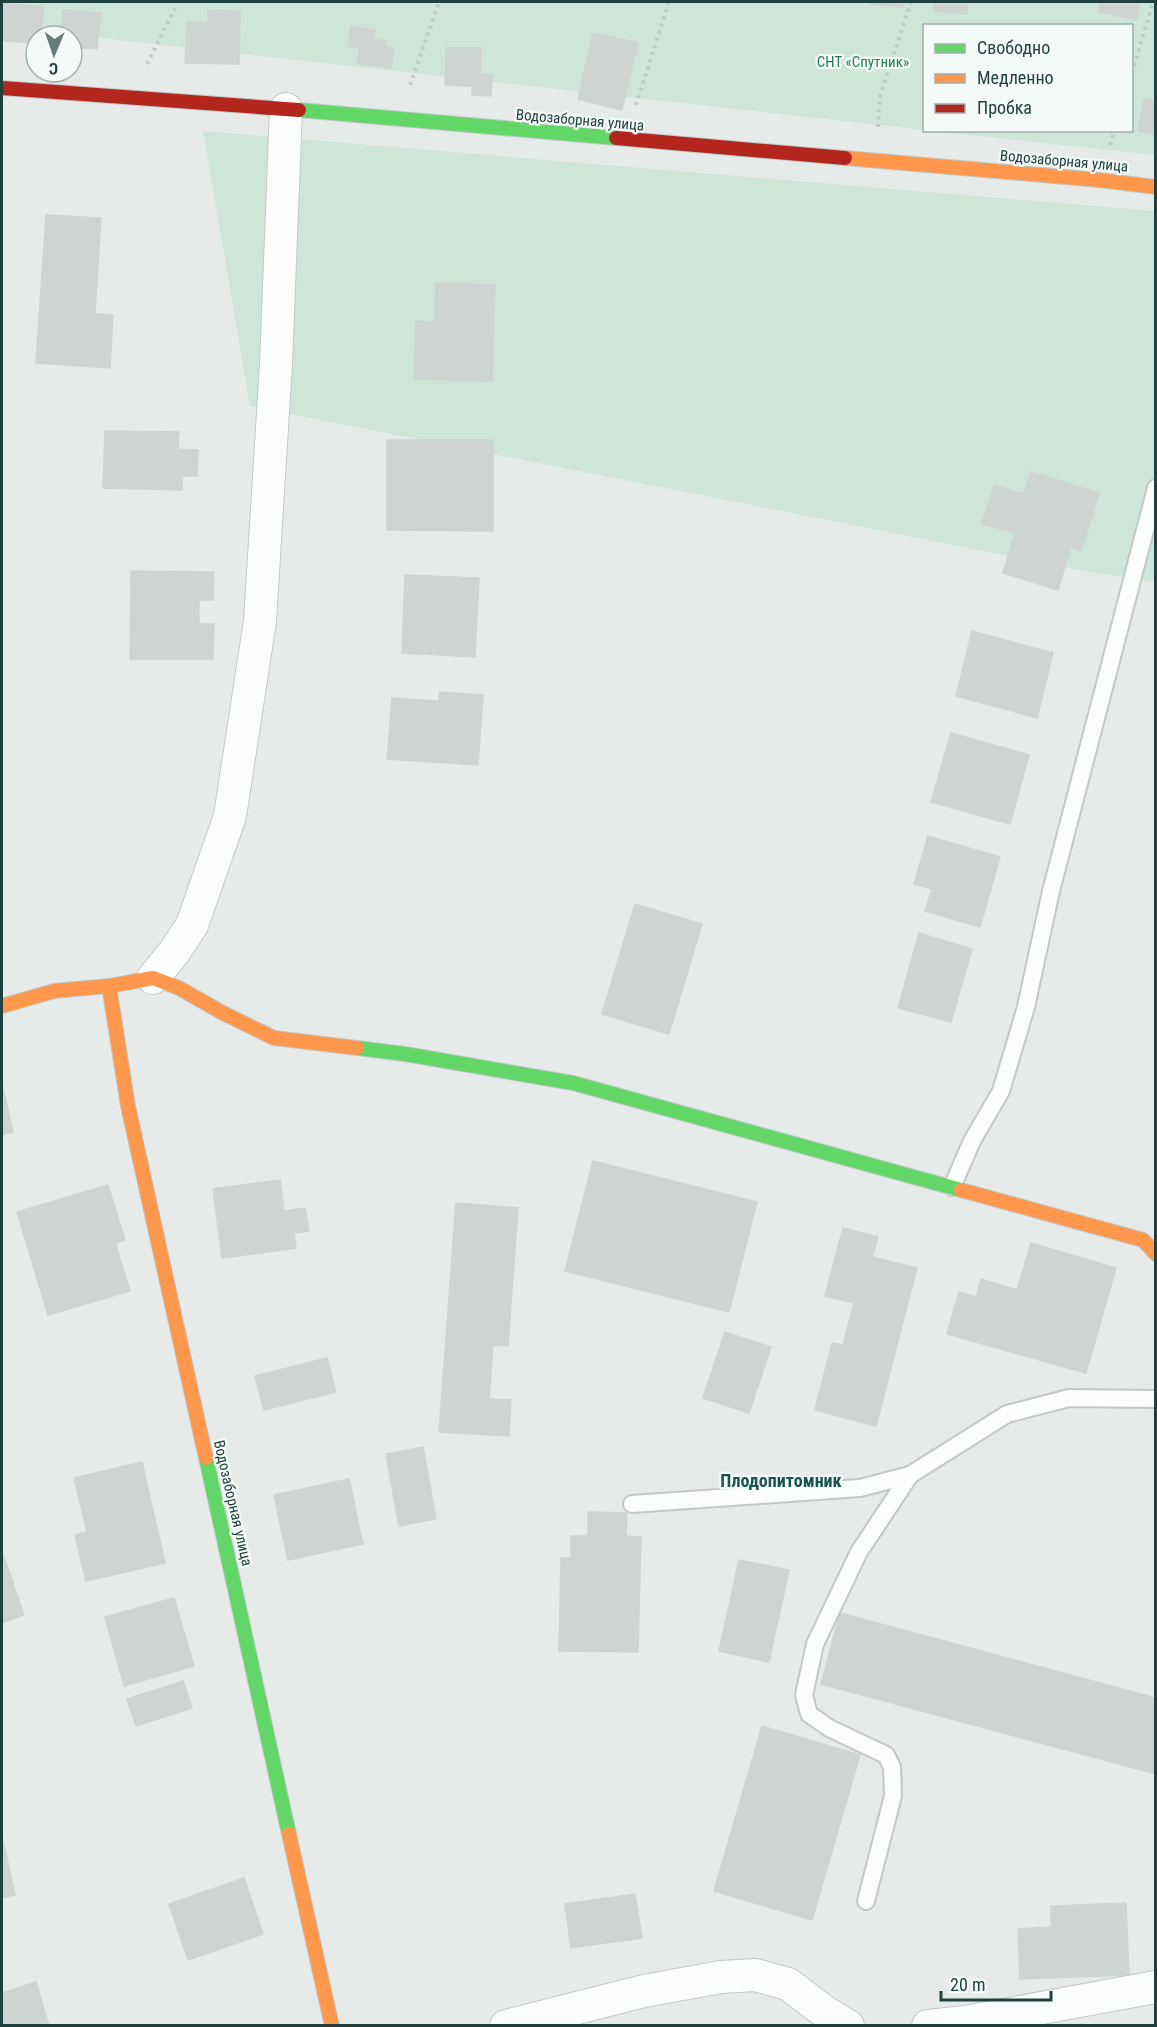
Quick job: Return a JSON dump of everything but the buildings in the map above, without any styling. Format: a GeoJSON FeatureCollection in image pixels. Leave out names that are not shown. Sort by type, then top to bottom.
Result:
{"type":"FeatureCollection","features":[{"type":"Feature","properties":{"kind":"street","name":"Водозаборная улица"},"geometry":{"type":"LineString","coordinates":[[2,88],[286,109],[875,160],[1155,187]]}},
{"type":"Feature","properties":{"kind":"street"},"geometry":{"type":"LineString","coordinates":[[153,978],[192,925],[230,816],[234,793],[260,621],[276,364],[286,109]]}},
{"type":"Feature","properties":{"kind":"street"},"geometry":{"type":"LineString","coordinates":[[2,1006],[54,991],[109,986],[153,978],[179,988],[274,1038],[405,1054],[573,1083],[1143,1240],[1155,1254]]}},
{"type":"Feature","properties":{"kind":"street","name":"Водозаборная улица"},"geometry":{"type":"LineString","coordinates":[[109,986],[128,1106],[332,2025]]}},
{"type":"Feature","properties":{"kind":"street"},"geometry":{"type":"LineString","coordinates":[[506,2025],[644,1991],[721,1977],[755,1975],[788,1984],[825,2012],[848,2025]]}},
{"type":"Feature","properties":{"kind":"street"},"geometry":{"type":"LineString","coordinates":[[928,2025],[964,2022],[1155,1987]]}},
{"type":"Feature","properties":{"kind":"lane"},"geometry":{"type":"LineString","coordinates":[[952,1187],[972,1141],[1001,1091],[1026,1007],[1051,891],[1155,488]]}},
{"type":"Feature","properties":{"kind":"lane"},"geometry":{"type":"LineString","coordinates":[[632,1504],[860,1488],[910,1475],[1007,1414],[1069,1398],[1155,1398]]}},
{"type":"Feature","properties":{"kind":"lane"},"geometry":{"type":"LineString","coordinates":[[866,1901],[893,1796],[892,1767],[886,1755],[829,1728],[809,1713],[804,1695],[814,1644],[859,1552],[910,1475]]}},
{"type":"Feature","properties":{"kind":"path"},"geometry":{"type":"LineString","coordinates":[[131,97],[178,2]]}},
{"type":"Feature","properties":{"kind":"path"},"geometry":{"type":"LineString","coordinates":[[399,120],[439,2]]}},
{"type":"Feature","properties":{"kind":"path"},"geometry":{"type":"LineString","coordinates":[[625,140],[669,2]]}},
{"type":"Feature","properties":{"kind":"path"},"geometry":{"type":"LineString","coordinates":[[875,160],[880,96],[910,2]]}},
{"type":"Feature","properties":{"kind":"path"},"geometry":{"type":"LineString","coordinates":[[1133,67],[1153,2]]}},
{"type":"Feature","properties":{"kind":"green space","name":"СНТ «Спутник»"},"geometry":{"type":"Polygon","coordinates":[[[2,2],[1155,2],[1155,155],[942,132],[1133,132],[1133,24],[923,24],[923,130],[84,36],[84,24],[24,24],[24,29],[2,27],[2,2]]]}},
{"type":"Feature","properties":{"kind":"green space"},"geometry":{"type":"Polygon","coordinates":[[[203,131],[1155,211],[1155,582],[1090,572],[250,406],[203,131]]]}},
{"type":"Feature","properties":{"kind":"traffic: fast"},"geometry":{"type":"LineString","coordinates":[[299,110],[616,138]]}},
{"type":"Feature","properties":{"kind":"traffic: fast"},"geometry":{"type":"LineString","coordinates":[[357,1048],[573,1083],[961,1190]]}},
{"type":"Feature","properties":{"kind":"traffic: fast"},"geometry":{"type":"LineString","coordinates":[[206,1458],[289,1834]]}},
{"type":"Feature","properties":{"kind":"traffic: slow"},"geometry":{"type":"LineString","coordinates":[[845,158],[1156,187]]}},
{"type":"Feature","properties":{"kind":"traffic: slow"},"geometry":{"type":"LineString","coordinates":[[2,1006],[54,991],[109,986],[153,978],[179,988],[274,1038],[357,1048]]}},
{"type":"Feature","properties":{"kind":"traffic: slow"},"geometry":{"type":"LineString","coordinates":[[109,986],[128,1106],[206,1458]]}},
{"type":"Feature","properties":{"kind":"traffic: slow"},"geometry":{"type":"LineString","coordinates":[[961,1190],[1143,1240],[1156,1254]]}},
{"type":"Feature","properties":{"kind":"traffic: slow"},"geometry":{"type":"LineString","coordinates":[[289,1834],[332,2026]]}},
{"type":"Feature","properties":{"kind":"traffic: jam"},"geometry":{"type":"LineString","coordinates":[[2,88],[299,110]]}},
{"type":"Feature","properties":{"kind":"traffic: jam"},"geometry":{"type":"LineString","coordinates":[[616,138],[845,158]]}},
{"type":"Feature","properties":{"kind":"district","name":"Плодопитомник"},"geometry":{"type":"Point","coordinates":[781,1480]}}]}
